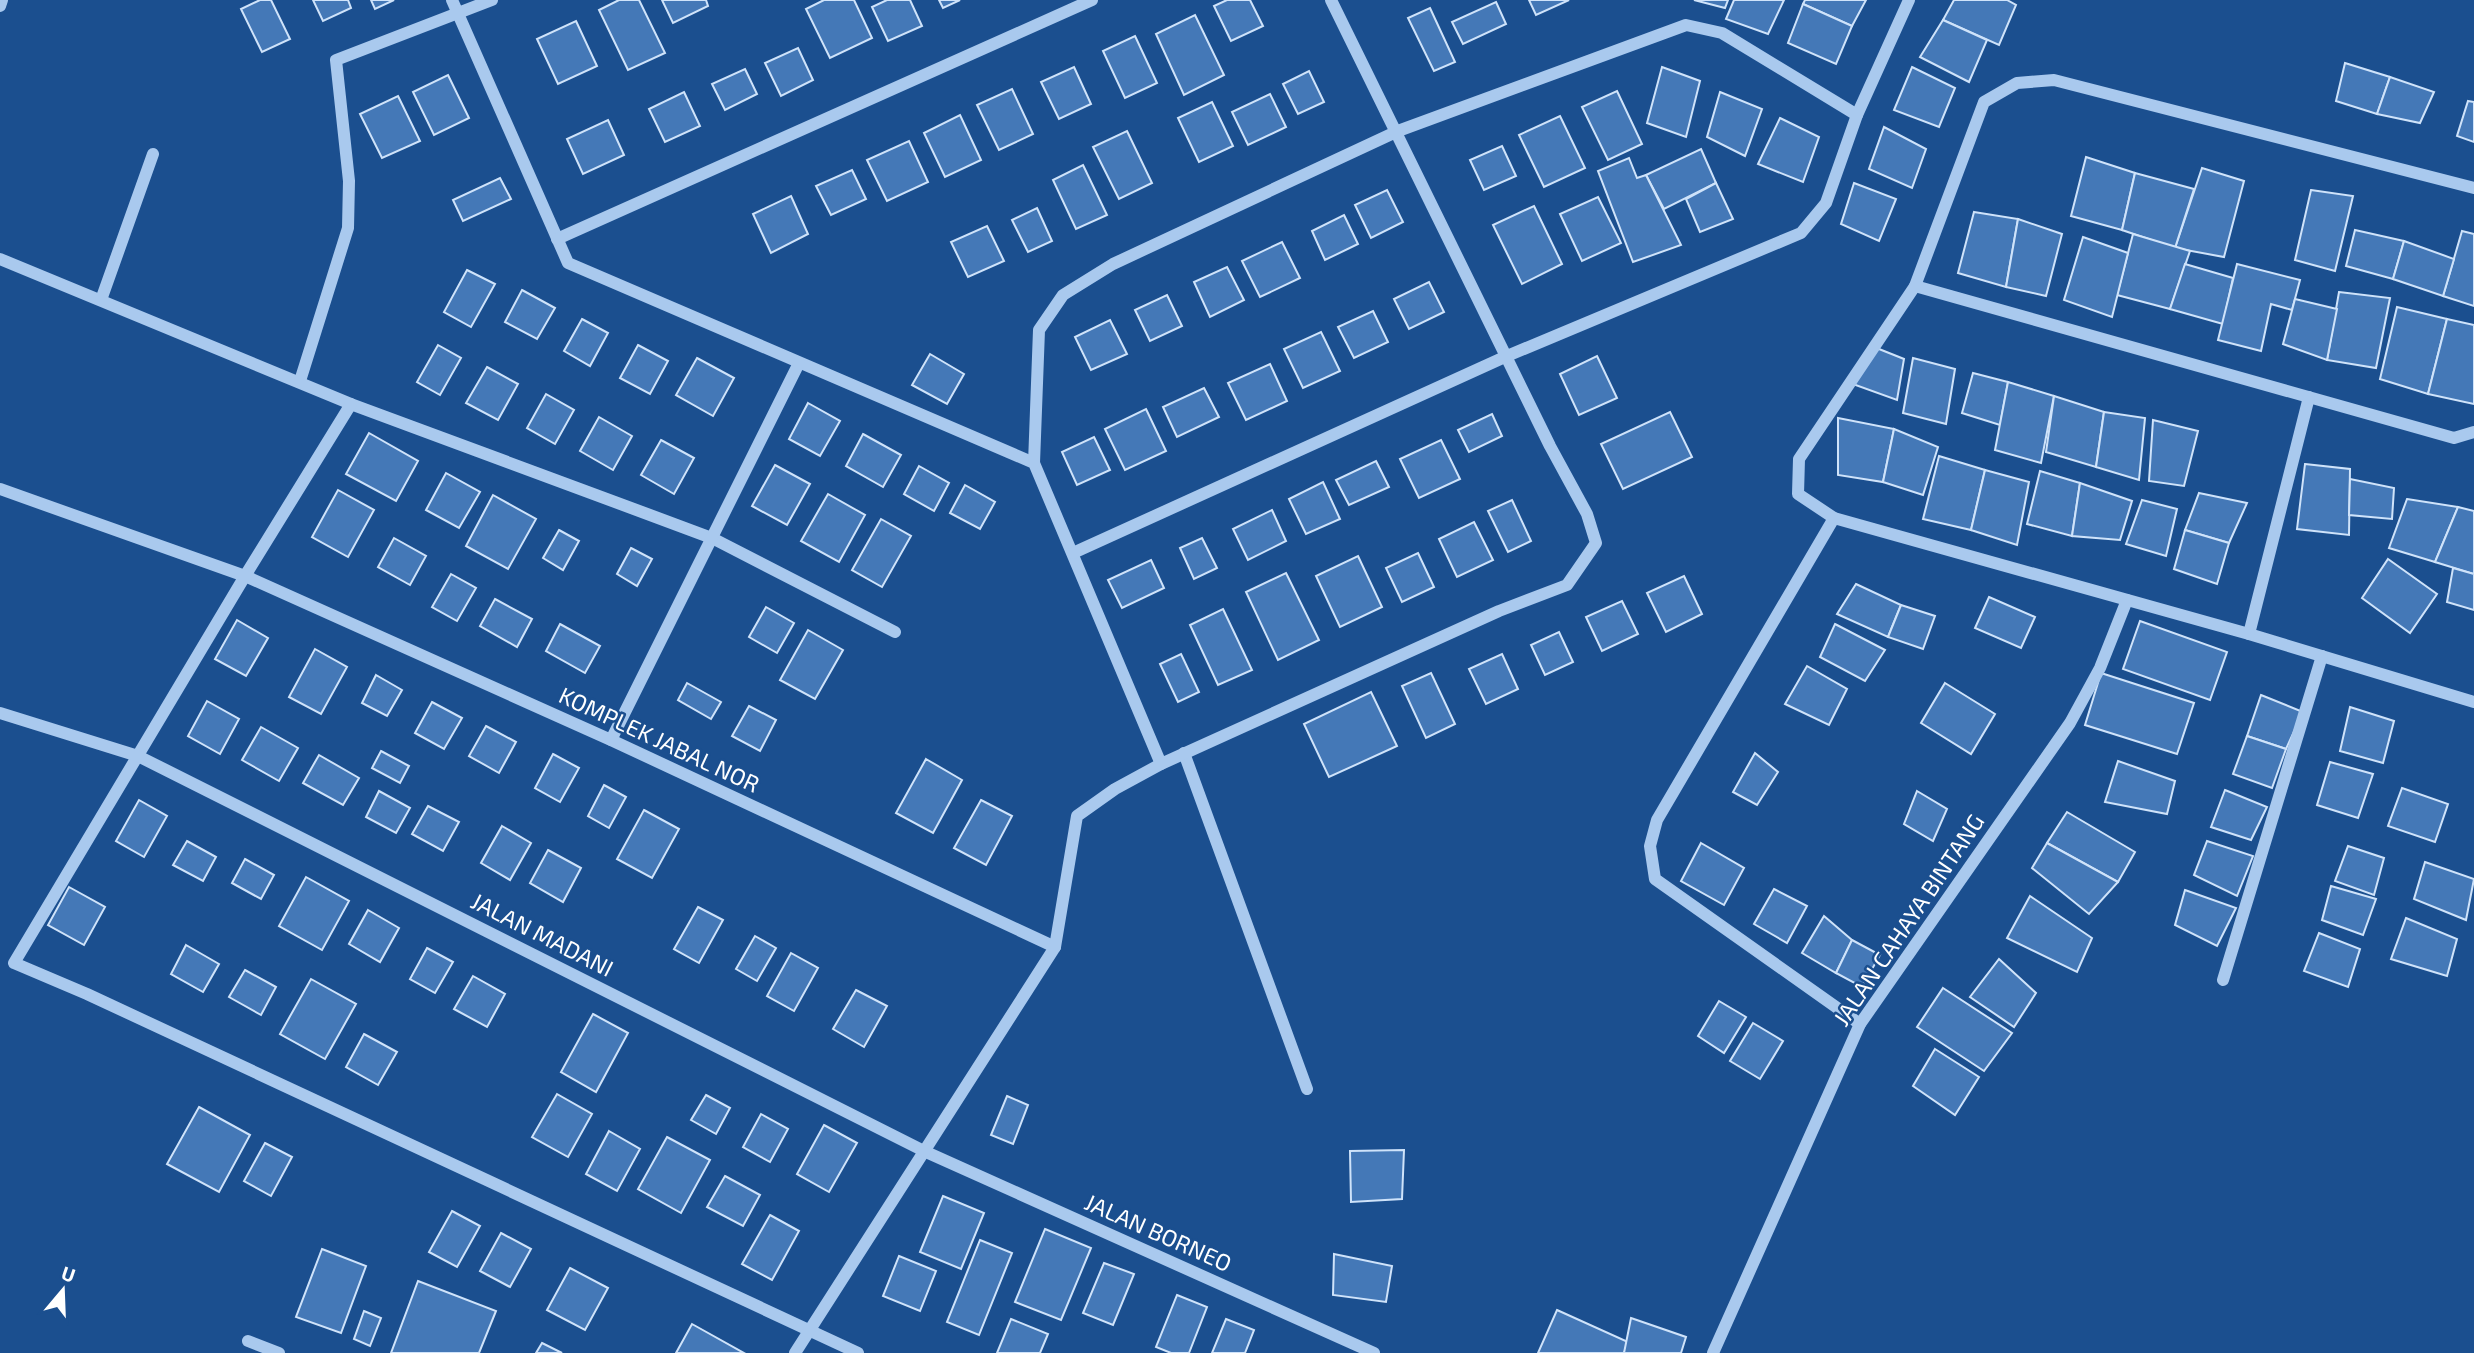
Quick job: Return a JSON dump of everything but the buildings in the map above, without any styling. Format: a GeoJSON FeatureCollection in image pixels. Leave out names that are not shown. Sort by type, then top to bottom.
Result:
{"type":"FeatureCollection","features":[{"type":"Feature","properties":{"kind":"street"},"geometry":{"type":"LineString","coordinates":[[0,6],[2,0]]}},
{"type":"Feature","properties":{"kind":"street"},"geometry":{"type":"LineString","coordinates":[[452,0],[568,263],[1034,463]]}},
{"type":"Feature","properties":{"kind":"street"},"geometry":{"type":"LineString","coordinates":[[300,381],[348,228],[349,181],[335,60],[492,0]]}},
{"type":"Feature","properties":{"kind":"street"},"geometry":{"type":"LineString","coordinates":[[557,239],[1092,0]]}},
{"type":"Feature","properties":{"kind":"street"},"geometry":{"type":"LineString","coordinates":[[795,1353],[1055,947],[1077,816],[1115,789],[1184,753],[1499,611],[1567,585],[1596,543],[1587,514],[1331,0]]}},
{"type":"Feature","properties":{"kind":"street"},"geometry":{"type":"LineString","coordinates":[[1073,552],[1507,356],[1801,233],[1826,203],[1857,115],[1909,0]]}},
{"type":"Feature","properties":{"kind":"street"},"geometry":{"type":"LineString","coordinates":[[1161,764],[1034,463],[1039,330],[1063,295],[1113,264],[1398,131],[1686,25],[1722,33],[1857,115]]}},
{"type":"Feature","properties":{"kind":"street"},"geometry":{"type":"LineString","coordinates":[[2474,188],[2053,80],[2017,83],[1984,102],[1915,286],[1799,459],[1798,494],[1834,518],[2249,634],[2474,702]]}},
{"type":"Feature","properties":{"kind":"street"},"geometry":{"type":"LineString","coordinates":[[101,300],[153,154]]}},
{"type":"Feature","properties":{"kind":"street"},"geometry":{"type":"LineString","coordinates":[[0,259],[351,404],[712,538],[895,632]]}},
{"type":"Feature","properties":{"kind":"street"},"geometry":{"type":"LineString","coordinates":[[1915,286],[2454,438],[2474,432]]}},
{"type":"Feature","properties":{"kind":"street"},"geometry":{"type":"LineString","coordinates":[[611,740],[799,363]]}},
{"type":"Feature","properties":{"kind":"street"},"geometry":{"type":"LineString","coordinates":[[2249,634],[2309,397]]}},
{"type":"Feature","properties":{"kind":"street"},"geometry":{"type":"LineString","coordinates":[[351,404],[14,963],[858,1353]]}},
{"type":"Feature","properties":{"kind":"street","name":"KOMPLEK JABAL NOR"},"geometry":{"type":"LineString","coordinates":[[0,489],[245,576],[611,740],[1055,947]]}},
{"type":"Feature","properties":{"kind":"street"},"geometry":{"type":"LineString","coordinates":[[1834,518],[1657,820],[1650,846],[1655,879],[1860,1024]]}},
{"type":"Feature","properties":{"kind":"street","name":"JALAN CAHAYA BINTANG"},"geometry":{"type":"LineString","coordinates":[[1713,1353],[1860,1024],[2070,723],[2100,668],[2127,600]]}},
{"type":"Feature","properties":{"kind":"street"},"geometry":{"type":"LineString","coordinates":[[2223,981],[2322,656]]}},
{"type":"Feature","properties":{"kind":"street","name":"JALAN MADANI"},"geometry":{"type":"LineString","coordinates":[[0,713],[138,756],[926,1152]]}},
{"type":"Feature","properties":{"kind":"street"},"geometry":{"type":"LineString","coordinates":[[1184,753],[1307,1089]]}},
{"type":"Feature","properties":{"kind":"street","name":"JALAN BORNEO"},"geometry":{"type":"LineString","coordinates":[[926,1152],[1374,1353]]}},
{"type":"Feature","properties":{"kind":"street"},"geometry":{"type":"LineString","coordinates":[[248,1341],[279,1353]]}}]}
